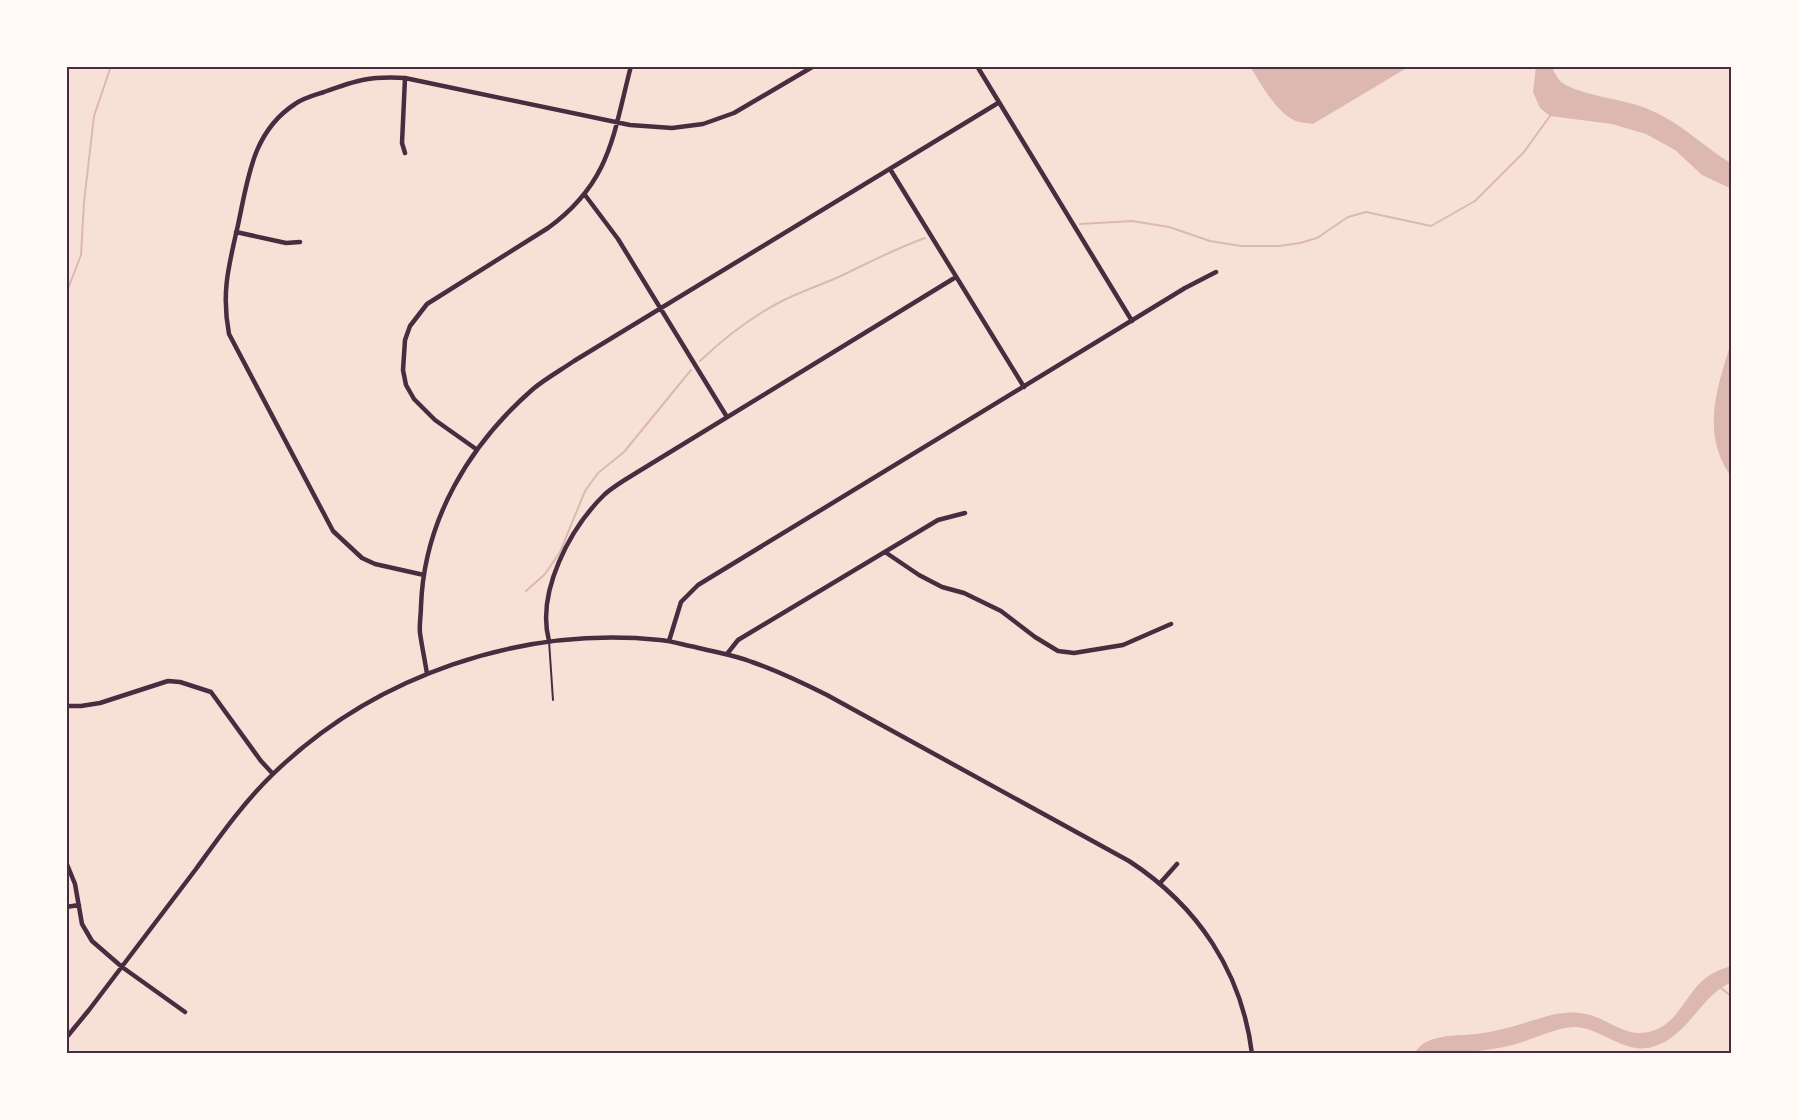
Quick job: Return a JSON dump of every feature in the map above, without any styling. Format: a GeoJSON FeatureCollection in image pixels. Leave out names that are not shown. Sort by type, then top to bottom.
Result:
{"type":"FeatureCollection","features":[{"type":"Feature","properties":{"kind":"street"},"geometry":{"type":"LineString","coordinates":[[476,449],[435,420],[414,399],[406,385],[403,370],[405,340],[410,326],[427,304],[548,228],[585,195],[611,149],[631,66]]}},
{"type":"Feature","properties":{"kind":"street"},"geometry":{"type":"LineString","coordinates":[[424,575],[375,564],[354,551],[333,531],[230,334],[225,310],[225,289],[236,232],[252,161],[259,142],[272,123],[295,103],[354,81],[376,77],[405,78],[618,122],[672,128],[717,120],[734,113],[814,66]]}},
{"type":"Feature","properties":{"kind":"street"},"geometry":{"type":"LineString","coordinates":[[976,66],[1132,321]]}},
{"type":"Feature","properties":{"kind":"street"},"geometry":{"type":"LineString","coordinates":[[405,78],[402,143],[405,153]]}},
{"type":"Feature","properties":{"kind":"street"},"geometry":{"type":"LineString","coordinates":[[427,674],[420,632],[424,575],[433,536],[442,508],[476,449],[495,426],[534,388],[998,103]]}},
{"type":"Feature","properties":{"kind":"street"},"geometry":{"type":"LineString","coordinates":[[890,169],[1024,387]]}},
{"type":"Feature","properties":{"kind":"street"},"geometry":{"type":"LineString","coordinates":[[585,195],[618,239],[727,417]]}},
{"type":"Feature","properties":{"kind":"street"},"geometry":{"type":"LineString","coordinates":[[236,232],[286,243],[300,242]]}},
{"type":"Feature","properties":{"kind":"street"},"geometry":{"type":"LineString","coordinates":[[669,641],[681,602],[698,585],[1185,288],[1216,272]]}},
{"type":"Feature","properties":{"kind":"street"},"geometry":{"type":"LineString","coordinates":[[549,641],[546,622],[552,586],[567,544],[583,520],[606,494],[620,483],[956,277]]}},
{"type":"Feature","properties":{"kind":"street"},"geometry":{"type":"LineString","coordinates":[[727,654],[738,640],[938,520],[965,513]]}},
{"type":"Feature","properties":{"kind":"street"},"geometry":{"type":"LineString","coordinates":[[885,552],[919,575],[942,587],[964,593],[1001,611],[1058,651],[1074,653],[1123,645],[1171,624]]}},
{"type":"Feature","properties":{"kind":"street"},"geometry":{"type":"LineString","coordinates":[[66,1038],[249,800],[273,774],[340,720],[372,700],[427,674],[522,645],[592,637],[669,641],[727,654],[779,672],[827,694],[1130,861],[1161,882],[1185,906],[1214,943],[1239,994],[1247,1022],[1252,1054]]}},
{"type":"Feature","properties":{"kind":"street"},"geometry":{"type":"LineString","coordinates":[[66,706],[100,703],[168,681],[180,682],[211,692],[273,774]]}},
{"type":"Feature","properties":{"kind":"street"},"geometry":{"type":"LineString","coordinates":[[66,862],[75,884],[82,924],[92,941],[122,967],[185,1012]]}},
{"type":"Feature","properties":{"kind":"street"},"geometry":{"type":"LineString","coordinates":[[1161,882],[1177,864]]}},
{"type":"Feature","properties":{"kind":"street"},"geometry":{"type":"LineString","coordinates":[[66,907],[79,905]]}},
{"type":"Feature","properties":{"kind":"lane"},"geometry":{"type":"LineString","coordinates":[[549,641],[554,700]]}},
{"type":"Feature","properties":{"kind":"shaded area"},"geometry":{"type":"Polygon","coordinates":[[[1250,66],[1410,66],[1313,124],[1299,122],[1284,114],[1250,66]]]}},
{"type":"Feature","properties":{"kind":"shaded area"},"geometry":{"type":"Polygon","coordinates":[[[1536,66],[1555,66],[1553,71],[1561,82],[1570,87],[1640,106],[1682,128],[1732,164],[1732,189],[1702,175],[1675,150],[1646,134],[1612,124],[1550,116],[1540,108],[1533,92],[1536,66]]]}},
{"type":"Feature","properties":{"kind":"shaded area"},"geometry":{"type":"Polygon","coordinates":[[[1732,339],[1730,435],[1732,478],[1722,461],[1716,444],[1714,409],[1721,374],[1732,339]]]}},
{"type":"Feature","properties":{"kind":"shaded area"},"geometry":{"type":"Polygon","coordinates":[[[1732,966],[1732,982],[1711,996],[1676,1034],[1652,1047],[1632,1047],[1593,1031],[1574,1027],[1500,1048],[1413,1054],[1424,1043],[1432,1039],[1490,1032],[1569,1013],[1589,1015],[1632,1032],[1652,1031],[1674,1017],[1703,980],[1715,972],[1732,966]]]}},
{"type":"Feature","properties":{"kind":"waterway"},"geometry":{"type":"LineString","coordinates":[[66,294],[81,255],[84,202],[94,116],[111,66]]}},
{"type":"Feature","properties":{"kind":"waterway"},"geometry":{"type":"LineString","coordinates":[[1080,224],[1132,221],[1169,227],[1210,241],[1241,246],[1279,246],[1300,243],[1317,238],[1348,217],[1366,212],[1431,226],[1475,201],[1524,152],[1550,116]]}},
{"type":"Feature","properties":{"kind":"waterway"},"geometry":{"type":"LineString","coordinates":[[700,361],[739,328],[771,307],[925,238]]}},
{"type":"Feature","properties":{"kind":"waterway"},"geometry":{"type":"LineString","coordinates":[[526,591],[545,574],[560,552],[585,491],[598,473],[624,452],[691,370]]}},
{"type":"Feature","properties":{"kind":"waterway"},"geometry":{"type":"LineString","coordinates":[[66,569],[66,591]]}},
{"type":"Feature","properties":{"kind":"waterway"},"geometry":{"type":"LineString","coordinates":[[1720,987],[1732,997]]}}]}
